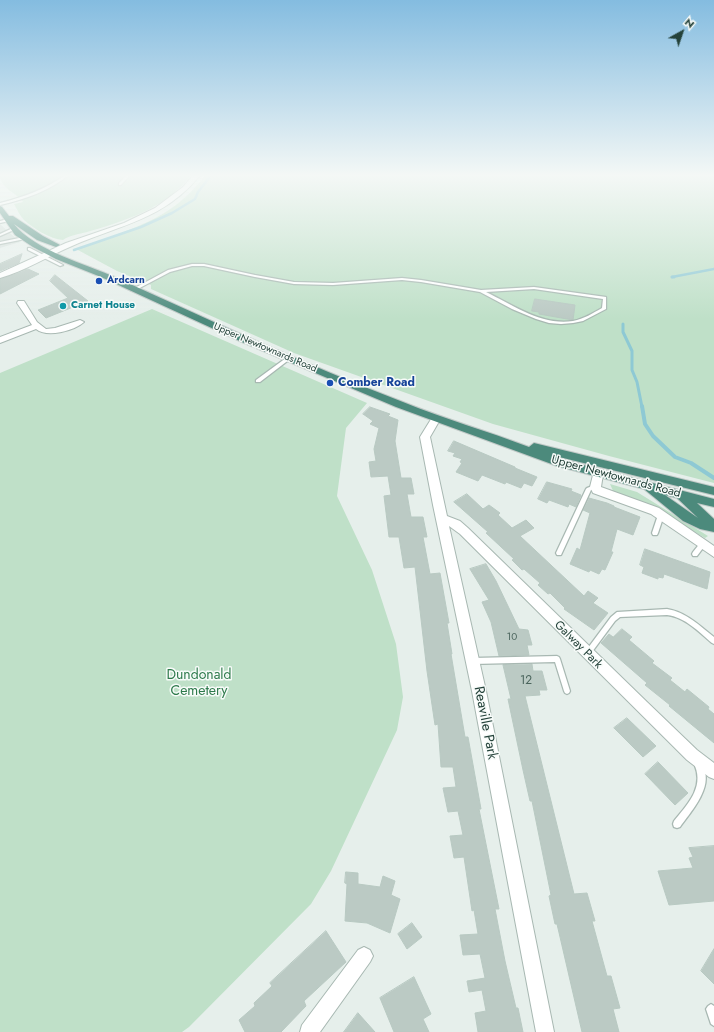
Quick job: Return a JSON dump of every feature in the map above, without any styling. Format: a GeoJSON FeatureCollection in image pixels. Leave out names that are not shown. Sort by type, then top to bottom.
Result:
{"type":"FeatureCollection","features":[{"type":"Feature","properties":{"kind":"highway","name":"Upper Newtownards Road"},"geometry":{"type":"LineString","coordinates":[[9,222],[24,238],[52,253],[104,275],[288,359],[375,395],[519,447],[561,464],[643,485],[714,491]]}},
{"type":"Feature","properties":{"kind":"highway","name":"Upper Newtownards Road"},"geometry":{"type":"LineString","coordinates":[[17,222],[40,238],[89,262],[104,275]]}},
{"type":"Feature","properties":{"kind":"highway","name":"Upper Newtownards Road"},"geometry":{"type":"LineString","coordinates":[[519,447],[540,448],[680,488],[714,503]]}},
{"type":"Feature","properties":{"kind":"highway"},"geometry":{"type":"LineString","coordinates":[[643,485],[678,511],[703,526],[714,527]]}},
{"type":"Feature","properties":{"kind":"highway"},"geometry":{"type":"LineString","coordinates":[[680,488],[685,509],[701,521],[714,527]]}},
{"type":"Feature","properties":{"kind":"highway"},"geometry":{"type":"LineString","coordinates":[[714,512],[714,522]]}},
{"type":"Feature","properties":{"kind":"street"},"geometry":{"type":"LineString","coordinates":[[0,276],[74,242],[132,222]]}},
{"type":"Feature","properties":{"kind":"street"},"geometry":{"type":"LineString","coordinates":[[21,303],[37,326],[44,332],[52,333],[80,322]]}},
{"type":"Feature","properties":{"kind":"street"},"geometry":{"type":"LineString","coordinates":[[0,340],[37,326]]}},
{"type":"Feature","properties":{"kind":"street","name":"Reaville Park"},"geometry":{"type":"LineString","coordinates":[[436,418],[425,437],[438,505],[473,661],[545,1032]]}},
{"type":"Feature","properties":{"kind":"street"},"geometry":{"type":"LineString","coordinates":[[598,474],[595,487],[602,493],[632,502],[661,515],[714,552]]}},
{"type":"Feature","properties":{"kind":"street","name":"Galway Park"},"geometry":{"type":"LineString","coordinates":[[442,519],[456,524],[464,531],[587,654],[692,755],[714,772]]}},
{"type":"Feature","properties":{"kind":"street"},"geometry":{"type":"LineString","coordinates":[[309,1032],[364,956]]}},
{"type":"Feature","properties":{"kind":"lane"},"geometry":{"type":"LineString","coordinates":[[0,235],[14,229]]}},
{"type":"Feature","properties":{"kind":"lane"},"geometry":{"type":"LineString","coordinates":[[0,243],[24,238]]}},
{"type":"Feature","properties":{"kind":"lane"},"geometry":{"type":"LineString","coordinates":[[29,248],[61,265]]}},
{"type":"Feature","properties":{"kind":"lane"},"geometry":{"type":"LineString","coordinates":[[134,290],[169,271],[192,265],[204,265],[294,283],[333,284],[402,279],[481,291],[534,288],[605,298],[604,309],[582,320],[572,322],[543,320],[481,291]]}},
{"type":"Feature","properties":{"kind":"lane"},"geometry":{"type":"LineString","coordinates":[[258,381],[288,359]]}},
{"type":"Feature","properties":{"kind":"lane"},"geometry":{"type":"LineString","coordinates":[[559,553],[589,489],[595,487]]}},
{"type":"Feature","properties":{"kind":"lane"},"geometry":{"type":"LineString","coordinates":[[655,533],[661,515]]}},
{"type":"Feature","properties":{"kind":"lane"},"geometry":{"type":"LineString","coordinates":[[695,554],[703,544]]}},
{"type":"Feature","properties":{"kind":"lane"},"geometry":{"type":"LineString","coordinates":[[587,654],[613,619],[619,614],[639,612],[674,613],[691,622],[714,641]]}},
{"type":"Feature","properties":{"kind":"lane"},"geometry":{"type":"LineString","coordinates":[[473,661],[557,659],[567,690]]}},
{"type":"Feature","properties":{"kind":"lane"},"geometry":{"type":"LineString","coordinates":[[677,824],[701,787],[702,783],[703,772],[692,755]]}},
{"type":"Feature","properties":{"kind":"lane"},"geometry":{"type":"LineString","coordinates":[[711,1010],[714,1021]]}},
{"type":"Feature","properties":{"kind":"shaded area"},"geometry":{"type":"Polygon","coordinates":[[[1,225],[20,242],[0,248],[1,225]]]}},
{"type":"Feature","properties":{"kind":"green space"},"geometry":{"type":"Polygon","coordinates":[[[26,222],[118,222],[73,235],[63,240],[53,238],[32,227],[26,222]]]}},
{"type":"Feature","properties":{"kind":"green space"},"geometry":{"type":"Polygon","coordinates":[[[147,222],[714,222],[714,483],[493,424],[294,353],[151,289],[151,285],[117,271],[76,249],[147,222]]]}},
{"type":"Feature","properties":{"kind":"green space","name":"Dundonald Cemetery"},"geometry":{"type":"Polygon","coordinates":[[[152,309],[367,403],[346,428],[337,496],[372,570],[396,644],[403,697],[397,730],[331,871],[311,904],[189,1027],[182,1032],[0,1032],[0,373],[152,309]]]}},
{"type":"Feature","properties":{"kind":"green space"},"geometry":{"type":"Polygon","coordinates":[[[610,484],[637,492],[708,536],[705,538],[667,516],[614,493],[610,484]]]}},
{"type":"Feature","properties":{"kind":"building"},"geometry":{"type":"Polygon","coordinates":[[[22,254],[19,263],[0,271],[0,264],[22,254]]]}},
{"type":"Feature","properties":{"kind":"building"},"geometry":{"type":"Polygon","coordinates":[[[28,269],[39,274],[0,294],[0,279],[28,269]]]}},
{"type":"Feature","properties":{"kind":"building","name":"Carnet House"},"geometry":{"type":"Polygon","coordinates":[[[55,275],[88,301],[46,318],[38,310],[68,298],[50,281],[55,275]]]}},
{"type":"Feature","properties":{"kind":"building"},"geometry":{"type":"Polygon","coordinates":[[[535,299],[575,305],[573,320],[539,314],[539,312],[532,311],[535,299]]]}},
{"type":"Feature","properties":{"kind":"building"},"geometry":{"type":"Polygon","coordinates":[[[370,407],[390,414],[388,416],[398,420],[395,441],[401,478],[411,478],[414,494],[407,494],[411,517],[423,517],[427,537],[423,537],[430,574],[440,573],[449,623],[447,623],[451,654],[465,737],[468,737],[481,809],[479,809],[499,909],[495,909],[505,961],[523,1032],[478,1032],[475,1013],[486,1011],[482,990],[469,992],[467,981],[485,978],[480,954],[463,955],[460,935],[478,934],[474,910],[472,911],[464,857],[454,858],[450,836],[463,835],[458,811],[448,812],[443,788],[456,787],[453,767],[441,767],[438,724],[435,725],[427,671],[415,567],[404,568],[399,537],[389,537],[384,496],[391,495],[388,476],[371,477],[369,462],[376,461],[374,449],[379,428],[370,424],[373,421],[363,414],[370,407]]]}},
{"type":"Feature","properties":{"kind":"building"},"geometry":{"type":"Polygon","coordinates":[[[454,441],[537,477],[532,486],[524,483],[521,488],[506,482],[505,484],[482,475],[478,481],[456,472],[462,463],[460,462],[462,459],[453,456],[455,453],[448,451],[454,441]]]}},
{"type":"Feature","properties":{"kind":"building"},"geometry":{"type":"Polygon","coordinates":[[[547,482],[572,489],[571,491],[581,495],[576,507],[569,504],[568,507],[549,500],[547,503],[538,499],[547,482]]]}},
{"type":"Feature","properties":{"kind":"building"},"geometry":{"type":"Polygon","coordinates":[[[467,494],[483,509],[489,505],[500,513],[498,515],[512,528],[526,520],[534,528],[520,536],[584,596],[588,591],[598,598],[593,603],[608,613],[594,630],[564,609],[565,608],[550,593],[548,594],[538,585],[540,583],[524,569],[522,570],[512,560],[514,559],[486,533],[488,532],[454,502],[467,494]]]}},
{"type":"Feature","properties":{"kind":"building"},"geometry":{"type":"Polygon","coordinates":[[[589,498],[607,503],[640,517],[633,535],[617,529],[611,552],[613,552],[605,570],[602,569],[599,574],[590,570],[589,572],[570,564],[577,548],[580,550],[590,513],[583,510],[589,498]]]}},
{"type":"Feature","properties":{"kind":"building"},"geometry":{"type":"Polygon","coordinates":[[[645,549],[710,572],[707,589],[664,574],[663,578],[658,577],[658,579],[642,573],[644,567],[640,565],[645,549]]]}},
{"type":"Feature","properties":{"kind":"building"},"geometry":{"type":"Polygon","coordinates":[[[486,564],[496,581],[519,629],[528,630],[532,645],[527,645],[529,655],[499,656],[491,622],[482,602],[489,600],[470,569],[486,564]]]}},
{"type":"Feature","properties":{"kind":"building"},"geometry":{"type":"Polygon","coordinates":[[[622,629],[632,637],[629,640],[654,661],[652,663],[672,678],[670,680],[685,692],[687,689],[709,707],[708,709],[714,714],[714,743],[645,685],[647,683],[601,643],[609,634],[613,637],[622,629]]]}},
{"type":"Feature","properties":{"kind":"building"},"geometry":{"type":"Polygon","coordinates":[[[532,664],[533,671],[542,671],[547,690],[539,690],[540,695],[525,696],[574,894],[587,893],[595,921],[592,921],[607,976],[611,976],[620,1008],[613,1009],[619,1032],[582,1032],[557,924],[555,924],[549,896],[551,895],[532,801],[530,801],[508,699],[511,699],[503,665],[532,664]]]}},
{"type":"Feature","properties":{"kind":"building"},"geometry":{"type":"Polygon","coordinates":[[[627,718],[656,746],[643,757],[614,728],[627,718]]]}},
{"type":"Feature","properties":{"kind":"building"},"geometry":{"type":"Polygon","coordinates":[[[658,762],[688,793],[675,805],[645,774],[658,762]]]}},
{"type":"Feature","properties":{"kind":"building"},"geometry":{"type":"Polygon","coordinates":[[[714,846],[714,901],[669,905],[658,871],[693,868],[689,858],[693,857],[689,848],[714,846]]]}},
{"type":"Feature","properties":{"kind":"building"},"geometry":{"type":"Polygon","coordinates":[[[346,872],[358,873],[358,884],[380,887],[383,876],[395,881],[391,895],[400,899],[390,933],[367,923],[345,921],[347,884],[345,883],[346,872]]]}},
{"type":"Feature","properties":{"kind":"building"},"geometry":{"type":"Polygon","coordinates":[[[412,923],[422,937],[407,949],[398,934],[412,923]]]}},
{"type":"Feature","properties":{"kind":"building"},"geometry":{"type":"Polygon","coordinates":[[[326,931],[346,962],[304,1001],[306,1006],[281,1032],[245,1032],[239,1020],[255,1006],[254,1003],[272,986],[270,983],[326,931]]]}},
{"type":"Feature","properties":{"kind":"building"},"geometry":{"type":"Polygon","coordinates":[[[714,949],[714,984],[701,971],[714,949]]]}},
{"type":"Feature","properties":{"kind":"building"},"geometry":{"type":"Polygon","coordinates":[[[414,977],[431,1014],[423,1019],[429,1032],[394,1032],[380,998],[414,977]]]}},
{"type":"Feature","properties":{"kind":"building"},"geometry":{"type":"Polygon","coordinates":[[[358,1013],[375,1032],[344,1032],[358,1013]]]}},
{"type":"Feature","properties":{"kind":"waterway"},"geometry":{"type":"LineString","coordinates":[[74,250],[152,222]]}},
{"type":"Feature","properties":{"kind":"waterway"},"geometry":{"type":"LineString","coordinates":[[674,277],[672,277],[714,269]]}},
{"type":"Feature","properties":{"kind":"waterway"},"geometry":{"type":"LineString","coordinates":[[623,324],[623,332],[632,351],[632,370],[637,382],[642,407]]}},
{"type":"Feature","properties":{"kind":"waterway"},"geometry":{"type":"LineString","coordinates":[[642,406],[645,424],[653,436],[675,457],[691,463],[714,478]]}},
{"type":"Feature","properties":{"kind":"place","name":"Ardcarn"},"geometry":{"type":"Point","coordinates":[99,281]}},
{"type":"Feature","properties":{"kind":"place","name":"Carnet House"},"geometry":{"type":"Point","coordinates":[63,306]}},
{"type":"Feature","properties":{"kind":"place","name":"Comber Road"},"geometry":{"type":"Point","coordinates":[330,383]}}]}
